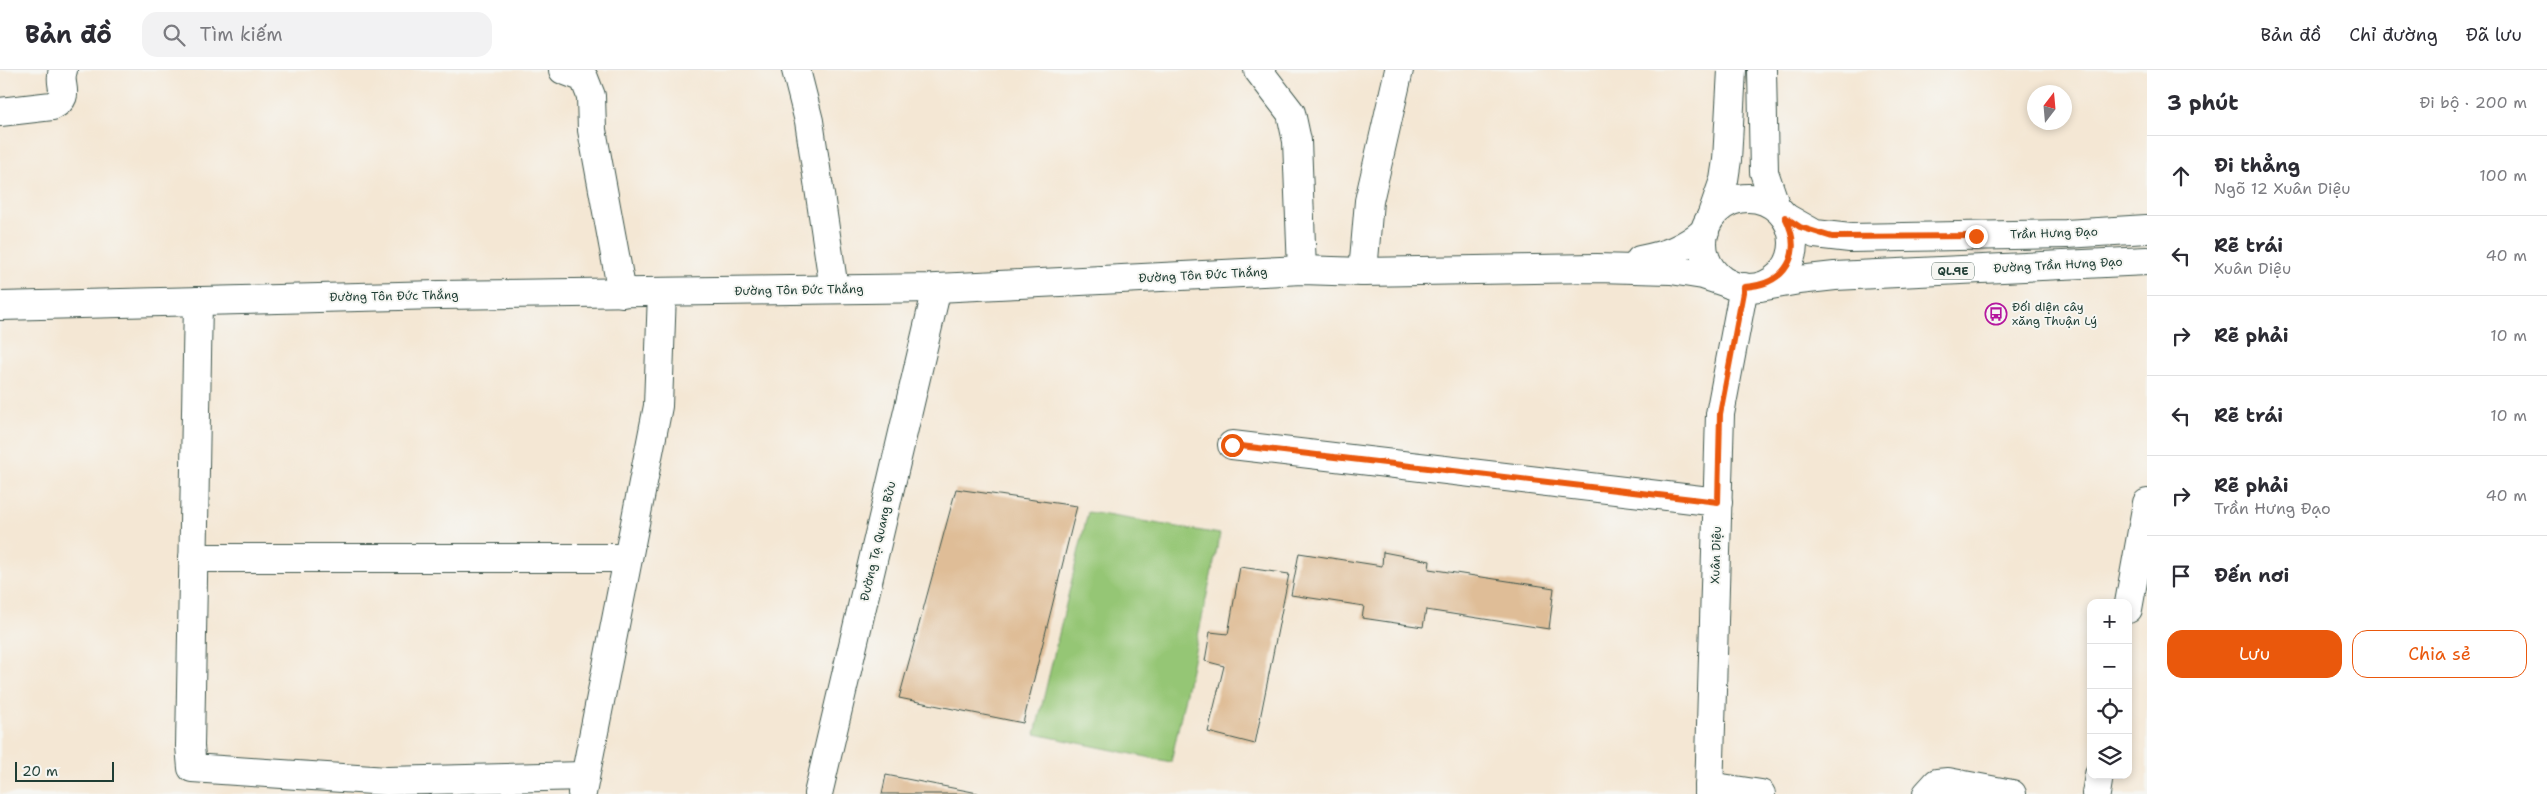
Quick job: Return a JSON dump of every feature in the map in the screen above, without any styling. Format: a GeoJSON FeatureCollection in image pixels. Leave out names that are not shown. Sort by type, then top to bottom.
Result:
{"type":"FeatureCollection","features":[{"type":"Feature","properties":{"kind":"street"},"geometry":{"type":"LineString","coordinates":[[0,112],[58,104],[63,99],[64,92],[61,76],[63,70]]}},
{"type":"Feature","properties":{"kind":"street"},"geometry":{"type":"LineString","coordinates":[[563,70],[584,78],[591,96],[592,130],[622,293]]}},
{"type":"Feature","properties":{"kind":"street"},"geometry":{"type":"LineString","coordinates":[[796,70],[809,121],[834,290]]}},
{"type":"Feature","properties":{"kind":"street"},"geometry":{"type":"LineString","coordinates":[[1258,70],[1291,113],[1297,141],[1302,270]]}},
{"type":"Feature","properties":{"kind":"street"},"geometry":{"type":"LineString","coordinates":[[1363,272],[1369,201],[1399,70]]}},
{"type":"Feature","properties":{"kind":"street"},"geometry":{"type":"LineString","coordinates":[[1732,70],[1727,160],[1724,180],[1708,224],[1703,247],[1708,262],[1717,275],[1745,286]]}},
{"type":"Feature","properties":{"kind":"street"},"geometry":{"type":"LineString","coordinates":[[1597,268],[1671,270],[1702,275],[1745,286],[1774,280],[1784,270],[1791,258],[1792,237],[1764,172],[1762,70]]}},
{"type":"Feature","properties":{"kind":"street"},"geometry":{"type":"LineString","coordinates":[[1597,268],[1670,254],[1688,246],[1722,206],[1735,200],[1749,198],[1763,200],[1780,212]]}},
{"type":"Feature","properties":{"kind":"street","name":"Trần Hưng Đạo"},"geometry":{"type":"LineString","coordinates":[[1780,212],[1816,234],[1850,238],[2066,234],[2147,229]]}},
{"type":"Feature","properties":{"kind":"street","name":"Đường Trần Hưng Đạo"},"geometry":{"type":"LineString","coordinates":[[1745,286],[1836,276],[2147,261]]}},
{"type":"Feature","properties":{"kind":"street","name":"Đường Tôn Đức Thắng"},"geometry":{"type":"LineString","coordinates":[[0,306],[938,288],[1302,270],[1363,272],[1597,268]]}},
{"type":"Feature","properties":{"kind":"street","name":"Xuân Diệu"},"geometry":{"type":"LineString","coordinates":[[1709,790],[1720,414],[1745,286]]}},
{"type":"Feature","properties":{"kind":"street","name":"Đường Tạ Quang Bửu"},"geometry":{"type":"LineString","coordinates":[[818,794],[938,288]]}},
{"type":"Feature","properties":{"kind":"street"},"geometry":{"type":"LineString","coordinates":[[198,301],[190,746],[192,768],[387,781],[583,785],[658,406],[662,292]]}},
{"type":"Feature","properties":{"kind":"street"},"geometry":{"type":"LineString","coordinates":[[1232,445],[1718,502]]}},
{"type":"Feature","properties":{"kind":"street"},"geometry":{"type":"LineString","coordinates":[[2130,599],[2147,503]]}},
{"type":"Feature","properties":{"kind":"street"},"geometry":{"type":"LineString","coordinates":[[193,558],[628,558]]}},
{"type":"Feature","properties":{"kind":"street"},"geometry":{"type":"LineString","coordinates":[[2096,794],[2098,779]]}},
{"type":"Feature","properties":{"kind":"street"},"geometry":{"type":"LineString","coordinates":[[1927,794],[1938,782],[1948,782],[2012,794]]}},
{"type":"Feature","properties":{"kind":"street"},"geometry":{"type":"LineString","coordinates":[[1709,790],[1761,794]]}},
{"type":"Feature","properties":{"kind":"green space"},"geometry":{"type":"Polygon","coordinates":[[[1088,512],[1220,534],[1171,762],[1035,734],[1088,512]]]}},
{"type":"Feature","properties":{"kind":"building"},"geometry":{"type":"Polygon","coordinates":[[[956,489],[1077,506],[1023,723],[899,698],[956,489]]]}},
{"type":"Feature","properties":{"kind":"building"},"geometry":{"type":"Polygon","coordinates":[[[1383,552],[1430,561],[1429,569],[1554,588],[1549,629],[1426,610],[1423,627],[1362,618],[1364,606],[1291,595],[1299,553],[1382,566],[1383,552]]]}},
{"type":"Feature","properties":{"kind":"building"},"geometry":{"type":"Polygon","coordinates":[[[1240,567],[1289,574],[1255,744],[1208,732],[1224,666],[1205,661],[1210,632],[1228,634],[1240,567]]]}},
{"type":"Feature","properties":{"kind":"building"},"geometry":{"type":"Polygon","coordinates":[[[886,775],[978,793],[978,794],[882,794],[886,775]]]}},
{"type":"Feature","properties":{"kind":"place","name":"Đối diện cây xăng Thuận Lý"},"geometry":{"type":"Point","coordinates":[1996,314]}},
{"type":"Feature","properties":{"kind":"route"},"geometry":{"type":"LineString","coordinates":[[1232,445],[1718,502],[1720,414],[1744,287],[1760,287],[1774,280],[1784,270],[1791,258],[1793,244],[1792,230],[1785,217],[1800,227],[1816,234],[1832,237],[1976,236]]}}]}
